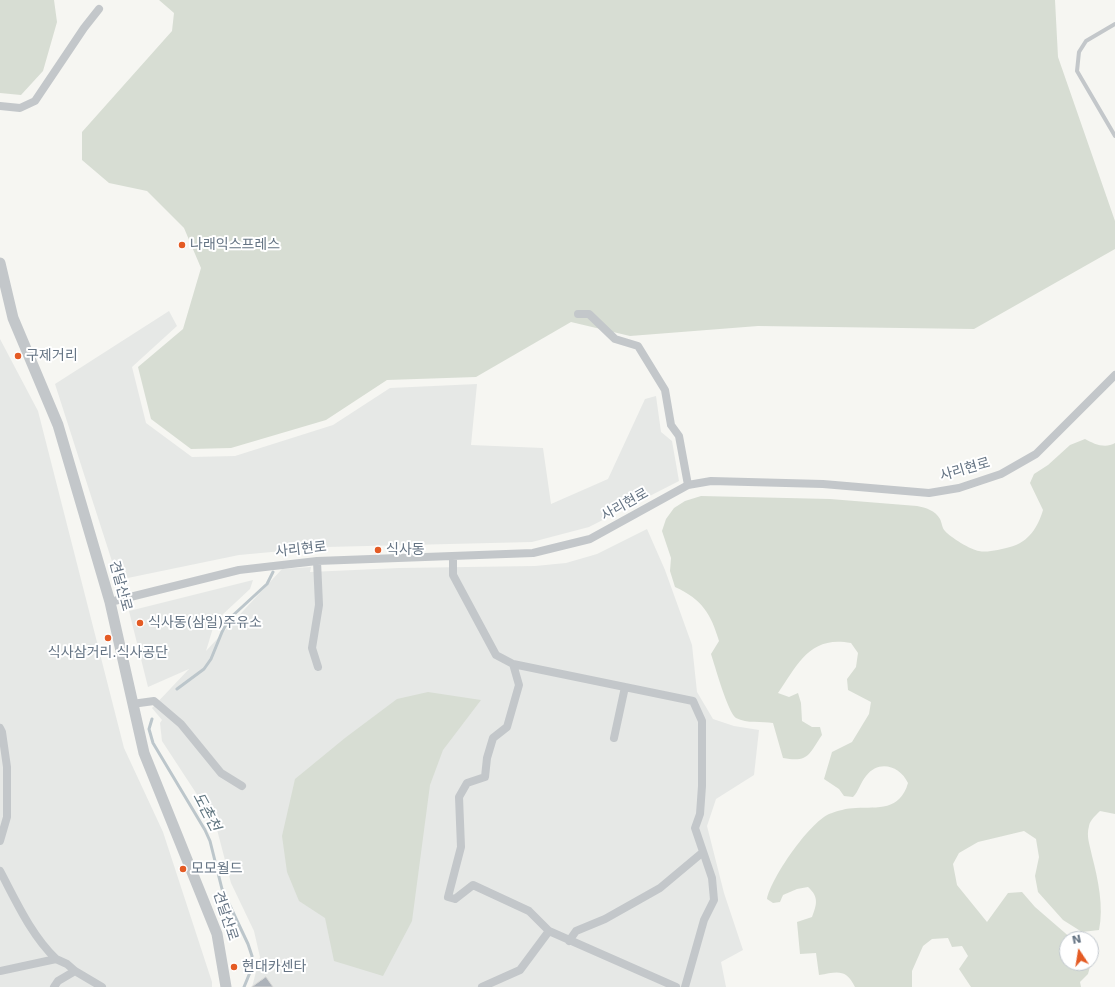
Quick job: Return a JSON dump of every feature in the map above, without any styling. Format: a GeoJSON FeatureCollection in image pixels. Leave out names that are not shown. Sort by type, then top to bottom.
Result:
{"type":"FeatureCollection","features":[{"type":"Feature","properties":{"kind":"street"},"geometry":{"type":"LineString","coordinates":[[0,106],[20,108],[35,101],[84,28],[99,9]]}},
{"type":"Feature","properties":{"kind":"street","name":"견달산로"},"geometry":{"type":"LineString","coordinates":[[0,264],[13,318],[58,425],[110,602],[144,753],[217,934],[226,987]]}},
{"type":"Feature","properties":{"kind":"street"},"geometry":{"type":"LineString","coordinates":[[578,314],[589,314],[616,339],[638,346],[665,390],[671,425],[679,436],[688,485]]}},
{"type":"Feature","properties":{"kind":"street","name":"사리현로"},"geometry":{"type":"LineString","coordinates":[[110,602],[239,570],[317,561],[533,553],[590,539],[688,485],[711,481],[739,480],[824,484],[929,493],[959,488],[1001,474],[1036,454],[1115,375]]}},
{"type":"Feature","properties":{"kind":"street"},"geometry":{"type":"LineString","coordinates":[[453,557],[453,575],[496,654],[513,664],[693,701],[702,721],[702,786],[700,814],[695,828],[712,878],[714,900],[704,920],[685,987]]}},
{"type":"Feature","properties":{"kind":"street"},"geometry":{"type":"LineString","coordinates":[[317,561],[319,605],[312,648],[318,667]]}},
{"type":"Feature","properties":{"kind":"street"},"geometry":{"type":"LineString","coordinates":[[513,664],[519,685],[507,727],[493,738],[487,758],[485,777],[467,783],[459,797],[461,847],[448,897],[455,899],[473,886],[529,911],[549,930],[569,941],[676,987]]}},
{"type":"Feature","properties":{"kind":"street"},"geometry":{"type":"LineString","coordinates":[[614,738],[625,687]]}},
{"type":"Feature","properties":{"kind":"street"},"geometry":{"type":"LineString","coordinates":[[132,704],[154,701],[181,724],[221,773],[242,786]]}},
{"type":"Feature","properties":{"kind":"street"},"geometry":{"type":"LineString","coordinates":[[0,728],[2,732],[7,767],[7,817],[0,841]]}},
{"type":"Feature","properties":{"kind":"street"},"geometry":{"type":"LineString","coordinates":[[569,941],[576,931],[605,919],[660,888],[703,852]]}},
{"type":"Feature","properties":{"kind":"street"},"geometry":{"type":"LineString","coordinates":[[0,871],[22,915],[47,951],[56,959],[67,964],[75,971],[102,987]]}},
{"type":"Feature","properties":{"kind":"street"},"geometry":{"type":"LineString","coordinates":[[482,987],[520,970],[549,930]]}},
{"type":"Feature","properties":{"kind":"street"},"geometry":{"type":"LineString","coordinates":[[0,971],[56,959]]}},
{"type":"Feature","properties":{"kind":"street"},"geometry":{"type":"LineString","coordinates":[[54,987],[58,981],[75,971]]}},
{"type":"Feature","properties":{"kind":"lane"},"geometry":{"type":"LineString","coordinates":[[1115,24],[1086,41],[1079,52],[1077,71],[1115,136]]}},
{"type":"Feature","properties":{"kind":"shaded area"},"geometry":{"type":"Polygon","coordinates":[[[0,0],[54,0],[57,22],[43,71],[21,95],[0,93],[0,0]]]}},
{"type":"Feature","properties":{"kind":"shaded area"},"geometry":{"type":"Polygon","coordinates":[[[159,0],[1055,0],[1058,57],[1115,221],[1115,249],[974,329],[758,326],[630,336],[571,322],[476,377],[387,380],[326,420],[231,448],[191,449],[151,419],[138,367],[183,329],[201,268],[184,228],[147,191],[109,183],[82,160],[82,132],[172,31],[174,13],[159,0]]]}},
{"type":"Feature","properties":{"kind":"shaded area"},"geometry":{"type":"Polygon","coordinates":[[[169,311],[177,326],[132,367],[146,423],[192,457],[235,456],[333,425],[390,388],[477,384],[471,445],[543,448],[551,504],[608,479],[645,399],[656,396],[661,432],[672,441],[679,481],[589,527],[532,542],[326,547],[239,555],[118,580],[55,384],[169,311]]]}},
{"type":"Feature","properties":{"kind":"shaded area"},"geometry":{"type":"Polygon","coordinates":[[[0,339],[38,411],[124,748],[163,832],[212,982],[212,987],[0,987],[0,339]]]}},
{"type":"Feature","properties":{"kind":"shaded area"},"geometry":{"type":"Polygon","coordinates":[[[1085,439],[1103,446],[1115,443],[1115,814],[1100,811],[1093,818],[1089,826],[1088,834],[1100,893],[1101,912],[1099,930],[1080,931],[1063,920],[1038,892],[1035,876],[1039,857],[1036,839],[1024,831],[978,842],[959,853],[953,864],[957,885],[987,922],[1008,893],[1022,892],[1035,907],[1063,931],[1059,931],[1059,971],[1089,971],[1088,974],[1080,982],[1081,987],[971,987],[959,969],[968,956],[962,946],[952,947],[948,938],[932,939],[923,946],[912,971],[912,987],[855,987],[852,981],[844,974],[836,972],[819,975],[816,953],[800,954],[797,922],[812,917],[816,904],[814,894],[808,887],[797,889],[783,895],[780,902],[773,903],[767,899],[770,890],[783,865],[792,852],[811,828],[821,819],[829,814],[842,810],[887,806],[900,799],[908,783],[900,772],[883,766],[871,771],[866,776],[853,797],[844,796],[839,789],[824,779],[832,752],[852,742],[869,714],[871,702],[848,690],[847,679],[856,667],[858,653],[851,643],[825,643],[815,648],[799,662],[778,693],[789,697],[798,693],[801,703],[802,721],[812,727],[820,727],[822,735],[807,756],[798,759],[783,758],[773,723],[750,722],[736,718],[729,708],[711,654],[719,641],[713,623],[699,602],[675,587],[670,571],[671,558],[662,531],[666,519],[674,508],[685,501],[701,496],[830,499],[917,506],[936,513],[943,528],[951,537],[971,548],[986,552],[1017,545],[1032,533],[1043,510],[1030,483],[1034,474],[1048,465],[1070,445],[1085,439]]]}},
{"type":"Feature","properties":{"kind":"shaded area"},"geometry":{"type":"Polygon","coordinates":[[[647,529],[665,570],[692,645],[697,692],[713,719],[734,726],[759,730],[754,775],[716,799],[707,826],[724,893],[743,950],[721,962],[726,987],[252,987],[260,957],[254,931],[231,883],[215,822],[162,741],[160,723],[162,720],[152,708],[189,669],[148,687],[129,611],[253,580],[250,589],[221,616],[213,628],[206,651],[282,569],[311,567],[310,572],[399,568],[535,566],[566,563],[597,554],[647,529]]]}},
{"type":"Feature","properties":{"kind":"shaded area"},"geometry":{"type":"Polygon","coordinates":[[[428,692],[481,700],[443,750],[430,785],[412,921],[383,976],[334,961],[325,918],[299,901],[287,872],[282,836],[295,779],[345,738],[397,699],[428,692]]]}},
{"type":"Feature","properties":{"kind":"building"},"geometry":{"type":"Polygon","coordinates":[[[266,977],[273,987],[252,987],[266,977]]]}},
{"type":"Feature","properties":{"kind":"waterway","name":"도촌천"},"geometry":{"type":"LineString","coordinates":[[177,689],[204,669],[211,659],[229,619],[267,584],[273,572]]}},
{"type":"Feature","properties":{"kind":"waterway","name":"도촌천"},"geometry":{"type":"LineString","coordinates":[[152,719],[149,729],[153,743],[205,830],[210,841],[222,889],[248,944],[252,956],[251,970],[244,987]]}},
{"type":"Feature","properties":{"kind":"place","name":"나래익스프레스"},"geometry":{"type":"Point","coordinates":[182,245]}},
{"type":"Feature","properties":{"kind":"place","name":"구제거리"},"geometry":{"type":"Point","coordinates":[18,356]}},
{"type":"Feature","properties":{"kind":"place","name":"식사동"},"geometry":{"type":"Point","coordinates":[378,550]}},
{"type":"Feature","properties":{"kind":"place","name":"식사동(삼일)주유소"},"geometry":{"type":"Point","coordinates":[140,623]}},
{"type":"Feature","properties":{"kind":"place","name":"식사삼거리.식사공단"},"geometry":{"type":"Point","coordinates":[108,638]}},
{"type":"Feature","properties":{"kind":"place","name":"모모월드"},"geometry":{"type":"Point","coordinates":[183,869]}},
{"type":"Feature","properties":{"kind":"place","name":"현대카센타"},"geometry":{"type":"Point","coordinates":[234,967]}}]}
